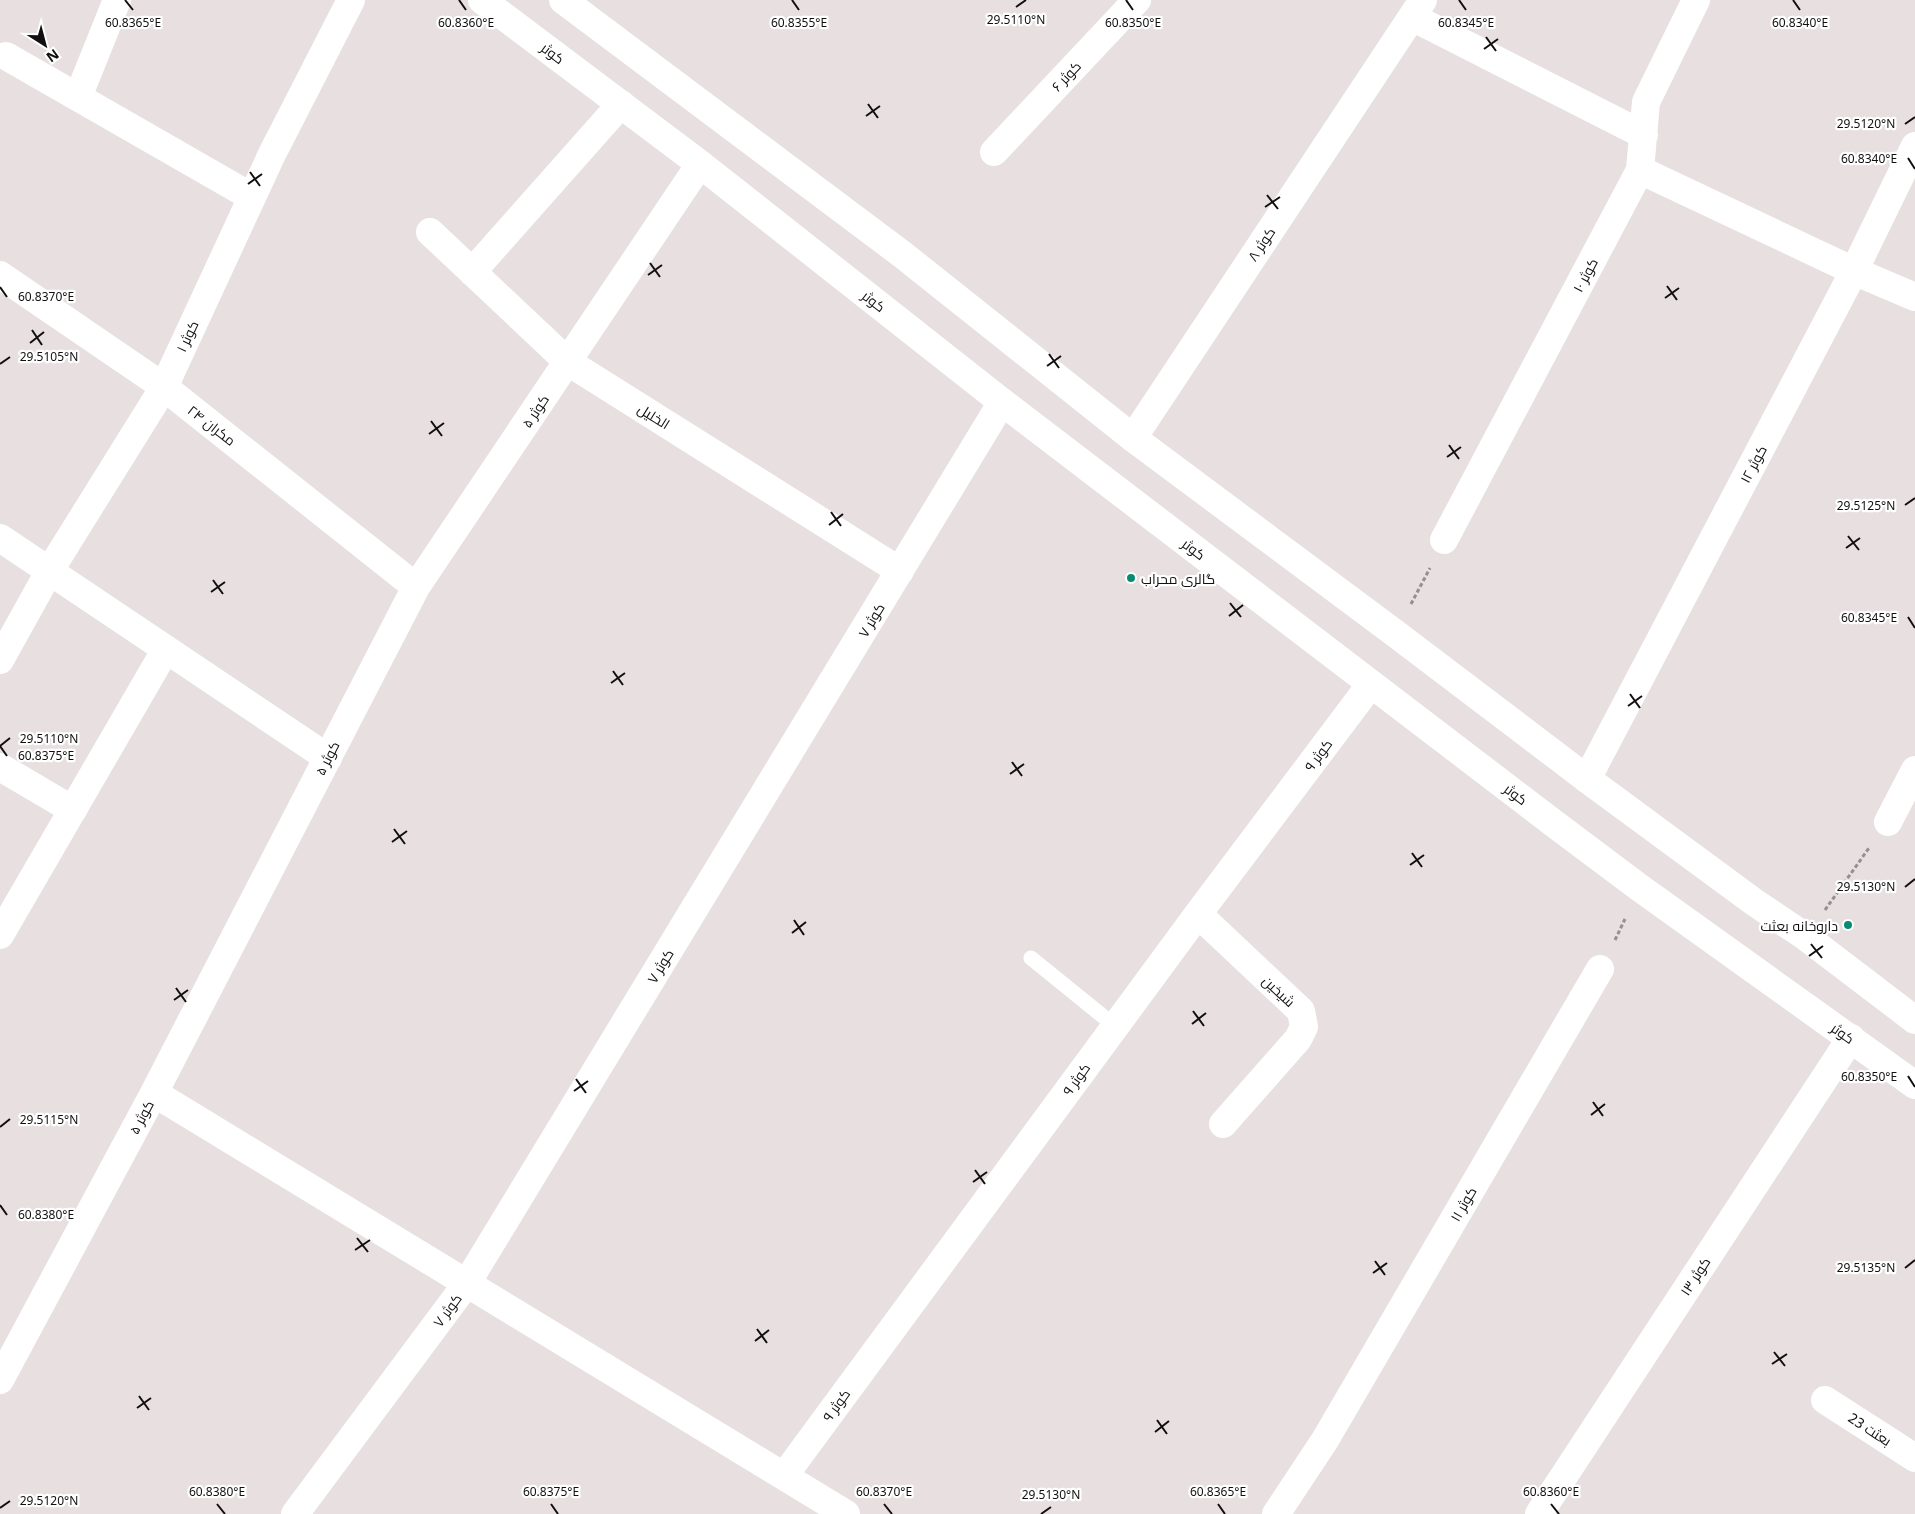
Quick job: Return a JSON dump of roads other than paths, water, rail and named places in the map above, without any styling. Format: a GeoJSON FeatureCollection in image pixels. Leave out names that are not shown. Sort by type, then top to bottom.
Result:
{"type":"FeatureCollection","features":[{"type":"Feature","properties":{"kind":"street"},"geometry":{"type":"LineString","coordinates":[[78,96],[117,0]]}},
{"type":"Feature","properties":{"kind":"street","name":"کوثر ۱"},"geometry":{"type":"LineString","coordinates":[[0,660],[50,570],[164,387],[252,197],[351,0]]}},
{"type":"Feature","properties":{"kind":"street","name":"کوثر"},"geometry":{"type":"LineString","coordinates":[[482,0],[700,164],[1002,402],[1640,888],[1915,1085]]}},
{"type":"Feature","properties":{"kind":"street"},"geometry":{"type":"LineString","coordinates":[[563,0],[903,255],[1132,438],[1396,634],[1586,779],[1754,902],[1806,937],[1915,1020]]}},
{"type":"Feature","properties":{"kind":"street","name":"کوثر ۶"},"geometry":{"type":"LineString","coordinates":[[994,152],[1137,0]]}},
{"type":"Feature","properties":{"kind":"street","name":"کوثر ۱۰"},"geometry":{"type":"LineString","coordinates":[[1444,540],[1640,170],[1646,102],[1696,0]]}},
{"type":"Feature","properties":{"kind":"street"},"geometry":{"type":"LineString","coordinates":[[1418,8],[1644,135]]}},
{"type":"Feature","properties":{"kind":"street","name":"کوثر ۸"},"geometry":{"type":"LineString","coordinates":[[1132,438],[1418,8]]}},
{"type":"Feature","properties":{"kind":"street"},"geometry":{"type":"LineString","coordinates":[[6,56],[252,197]]}},
{"type":"Feature","properties":{"kind":"street"},"geometry":{"type":"LineString","coordinates":[[472,272],[621,104]]}},
{"type":"Feature","properties":{"kind":"street","name":"کوثر ۱۲"},"geometry":{"type":"LineString","coordinates":[[1586,779],[1854,271],[1915,146]]}},
{"type":"Feature","properties":{"kind":"street","name":"کوثر ۵"},"geometry":{"type":"LineString","coordinates":[[0,1380],[154,1093],[416,587],[700,164]]}},
{"type":"Feature","properties":{"kind":"street"},"geometry":{"type":"LineString","coordinates":[[1640,170],[1854,271],[1915,297]]}},
{"type":"Feature","properties":{"kind":"street","name":"الخلیل"},"geometry":{"type":"LineString","coordinates":[[430,232],[568,362],[900,571]]}},
{"type":"Feature","properties":{"kind":"street","name":"مکران ۲۴"},"geometry":{"type":"LineString","coordinates":[[0,275],[164,387],[416,587]]}},
{"type":"Feature","properties":{"kind":"street","name":"کوثر ۷"},"geometry":{"type":"LineString","coordinates":[[295,1514],[467,1282],[1002,402]]}},
{"type":"Feature","properties":{"kind":"street"},"geometry":{"type":"LineString","coordinates":[[0,538],[328,758]]}},
{"type":"Feature","properties":{"kind":"street"},"geometry":{"type":"LineString","coordinates":[[0,936],[166,648]]}},
{"type":"Feature","properties":{"kind":"street","name":"کوثر ۹"},"geometry":{"type":"LineString","coordinates":[[784,1476],[1198,914],[1371,684]]}},
{"type":"Feature","properties":{"kind":"street"},"geometry":{"type":"LineString","coordinates":[[0,767],[73,810]]}},
{"type":"Feature","properties":{"kind":"street"},"geometry":{"type":"LineString","coordinates":[[1888,822],[1915,770]]}},
{"type":"Feature","properties":{"kind":"street","name":"شیخین"},"geometry":{"type":"LineString","coordinates":[[1198,914],[1301,1011],[1304,1027],[1298,1039],[1222,1124]]}},
{"type":"Feature","properties":{"kind":"street","name":"کوثر ۱۱"},"geometry":{"type":"LineString","coordinates":[[1276,1514],[1325,1440],[1600,970]]}},
{"type":"Feature","properties":{"kind":"street","name":"کوثر ۱۳"},"geometry":{"type":"LineString","coordinates":[[1539,1514],[1851,1038]]}},
{"type":"Feature","properties":{"kind":"street"},"geometry":{"type":"LineString","coordinates":[[154,1093],[784,1476],[838,1512]]}},
{"type":"Feature","properties":{"kind":"street","name":"بعثت 23"},"geometry":{"type":"LineString","coordinates":[[1826,1400],[1915,1458]]}},
{"type":"Feature","properties":{"kind":"lane"},"geometry":{"type":"LineString","coordinates":[[1031,958],[1115,1026]]}},
{"type":"Feature","properties":{"kind":"place","name":"گالری محراب"},"geometry":{"type":"Point","coordinates":[1131,578]}},
{"type":"Feature","properties":{"kind":"place","name":"داروخانه بعثت"},"geometry":{"type":"Point","coordinates":[1848,925]}}]}
